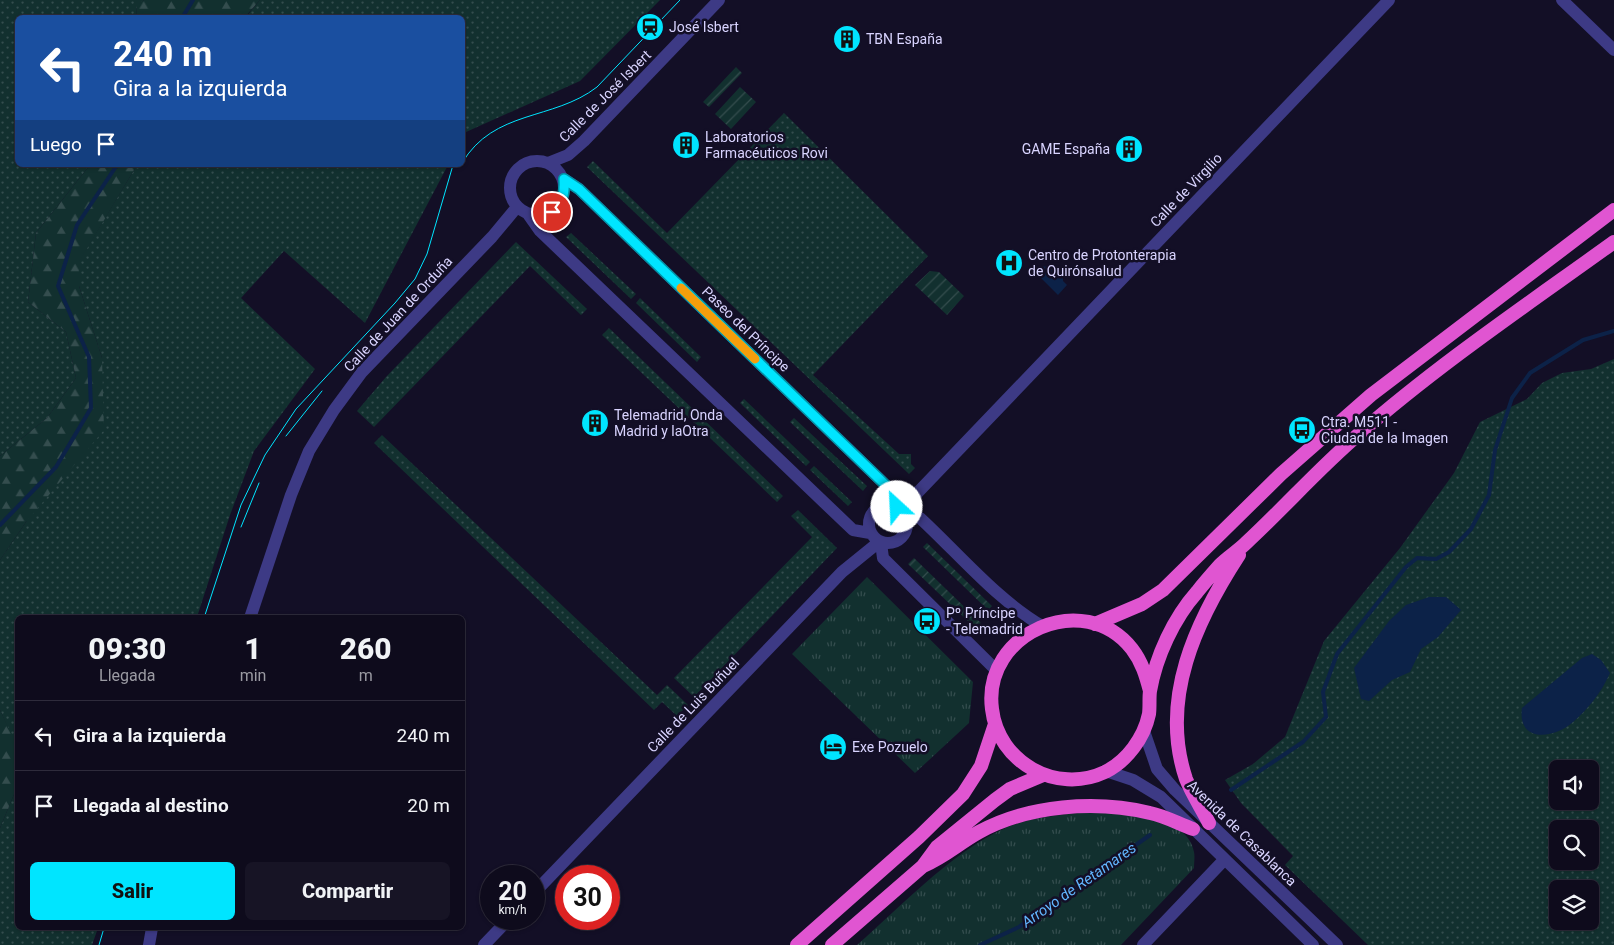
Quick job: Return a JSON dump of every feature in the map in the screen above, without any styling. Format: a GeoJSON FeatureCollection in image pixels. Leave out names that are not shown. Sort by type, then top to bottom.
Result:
{"type":"FeatureCollection","features":[{"type":"Feature","properties":{"kind":"highway"},"geometry":{"type":"LineString","coordinates":[[1094,624],[1142,604],[1163,590],[1281,474],[1372,395],[1614,210]]}},
{"type":"Feature","properties":{"kind":"highway"},"geometry":{"type":"LineString","coordinates":[[1150,691],[1144,669],[1132,649],[1115,634],[1094,624],[1077,621],[1059,622],[1042,626],[1007,652],[997,671],[992,688],[991,707],[995,724],[1005,746],[1022,763],[1042,775],[1064,779],[1085,778],[1106,771],[1128,755],[1144,731],[1149,712],[1150,691],[1161,656],[1172,630],[1188,602],[1220,565],[1246,544],[1290,498],[1378,417],[1446,363],[1614,242]]}},
{"type":"Feature","properties":{"kind":"highway"},"geometry":{"type":"LineString","coordinates":[[1209,823],[1187,780],[1178,741],[1179,689],[1192,641],[1206,608],[1246,544]]}},
{"type":"Feature","properties":{"kind":"highway"},"geometry":{"type":"LineString","coordinates":[[797,945],[919,837],[963,794],[981,766],[995,724]]}},
{"type":"Feature","properties":{"kind":"highway"},"geometry":{"type":"LineString","coordinates":[[832,945],[924,866],[937,847],[995,800],[1010,789],[1042,775]]}},
{"type":"Feature","properties":{"kind":"highway"},"geometry":{"type":"LineString","coordinates":[[924,866],[945,856],[979,832],[1016,817],[1052,809],[1085,807],[1122,808],[1151,813],[1193,829]]}},
{"type":"Feature","properties":{"kind":"street","name":"Calle de José Isbert"},"geometry":{"type":"LineString","coordinates":[[548,162],[568,156],[584,141],[719,0]]}},
{"type":"Feature","properties":{"kind":"street","name":"Calle de Virgilio"},"geometry":{"type":"LineString","coordinates":[[901,511],[1389,0]]}},
{"type":"Feature","properties":{"kind":"street"},"geometry":{"type":"LineString","coordinates":[[1562,0],[1614,50]]}},
{"type":"Feature","properties":{"kind":"street"},"geometry":{"type":"LineString","coordinates":[[533,161],[548,162],[558,169],[564,179],[565,192],[561,203],[552,212],[540,216],[528,214],[516,207],[510,194],[511,179],[520,167],[533,161]]}},
{"type":"Feature","properties":{"kind":"street","name":"Paseo del Príncipe"},"geometry":{"type":"LineString","coordinates":[[564,179],[579,189],[898,497],[901,511]]}},
{"type":"Feature","properties":{"kind":"street","name":"Calle de Juan de Orduña"},"geometry":{"type":"LineString","coordinates":[[251,615],[291,495],[309,452],[334,410],[362,372],[492,237],[516,207]]}},
{"type":"Feature","properties":{"kind":"street"},"geometry":{"type":"LineString","coordinates":[[528,214],[540,232],[853,530],[890,544],[899,540],[905,534],[907,525],[901,511]]}},
{"type":"Feature","properties":{"kind":"street"},"geometry":{"type":"LineString","coordinates":[[997,671],[883,558],[877,539],[868,524],[871,514],[878,507],[887,505],[920,518],[1013,606],[1042,626]]}},
{"type":"Feature","properties":{"kind":"street","name":"Calle de Luis Buñuel"},"geometry":{"type":"LineString","coordinates":[[545,882],[842,572],[877,539]]}},
{"type":"Feature","properties":{"kind":"street","name":"Avenida de Casablanca"},"geometry":{"type":"LineString","coordinates":[[1144,731],[1158,769],[1209,823],[1336,945]]}},
{"type":"Feature","properties":{"kind":"street"},"geometry":{"type":"LineString","coordinates":[[1106,771],[1146,785],[1161,797],[1313,945]]}},
{"type":"Feature","properties":{"kind":"street"},"geometry":{"type":"LineString","coordinates":[[1143,945],[1224,860]]}},
{"type":"Feature","properties":{"kind":"street"},"geometry":{"type":"LineString","coordinates":[[149,945],[152,930]]}},
{"type":"Feature","properties":{"kind":"street"},"geometry":{"type":"LineString","coordinates":[[484,945],[498,930]]}},
{"type":"Feature","properties":{"kind":"green space"},"geometry":{"type":"Polygon","coordinates":[[[0,0],[144,0],[137,6],[136,15],[15,15],[15,167],[88,167],[36,233],[28,302],[66,332],[76,378],[47,418],[0,456],[0,0]]]}},
{"type":"Feature","properties":{"kind":"green space"},"geometry":{"type":"Polygon","coordinates":[[[144,0],[260,0],[247,15],[136,15],[137,5],[144,0]]]}},
{"type":"Feature","properties":{"kind":"green space"},"geometry":{"type":"Polygon","coordinates":[[[260,0],[660,0],[580,81],[465,134],[465,15],[248,15],[260,0]]]}},
{"type":"Feature","properties":{"kind":"green space"},"geometry":{"type":"Polygon","coordinates":[[[736,67],[742,73],[709,107],[703,102],[736,67]]]}},
{"type":"Feature","properties":{"kind":"green space"},"geometry":{"type":"Polygon","coordinates":[[[740,87],[756,102],[731,129],[715,114],[740,87]]]}},
{"type":"Feature","properties":{"kind":"green space"},"geometry":{"type":"Polygon","coordinates":[[[784,113],[928,256],[813,375],[899,454],[911,454],[911,464],[915,468],[909,474],[587,167],[593,161],[667,233],[784,113]]]}},
{"type":"Feature","properties":{"kind":"green space"},"geometry":{"type":"Polygon","coordinates":[[[88,167],[136,167],[79,262],[79,286],[102,358],[104,430],[26,522],[0,560],[0,456],[47,418],[76,378],[66,332],[28,302],[36,233],[88,167]]]}},
{"type":"Feature","properties":{"kind":"green space"},"geometry":{"type":"Polygon","coordinates":[[[136,167],[447,167],[365,323],[284,251],[241,298],[315,369],[254,451],[230,515],[198,615],[15,615],[15,744],[0,710],[0,560],[26,522],[102,358],[79,286],[79,261],[136,167]]]}},
{"type":"Feature","properties":{"kind":"green space"},"geometry":{"type":"Polygon","coordinates":[[[571,233],[636,294],[631,299],[566,237],[571,233]]]}},
{"type":"Feature","properties":{"kind":"green space"},"geometry":{"type":"Polygon","coordinates":[[[516,242],[587,309],[581,315],[530,266],[374,427],[357,411],[386,377],[516,242]]]}},
{"type":"Feature","properties":{"kind":"green space"},"geometry":{"type":"Polygon","coordinates":[[[930,271],[939,272],[964,296],[947,315],[915,285],[930,271]]]}},
{"type":"Feature","properties":{"kind":"green space"},"geometry":{"type":"Polygon","coordinates":[[[640,298],[701,357],[697,362],[636,303],[640,298]]]}},
{"type":"Feature","properties":{"kind":"green space"},"geometry":{"type":"Polygon","coordinates":[[[609,328],[783,496],[777,502],[602,335],[609,328]]]}},
{"type":"Feature","properties":{"kind":"green space"},"geometry":{"type":"Polygon","coordinates":[[[1614,359],[1614,945],[1368,945],[1285,865],[1293,856],[1241,803],[1225,780],[1253,764],[1285,737],[1324,641],[1400,548],[1454,473],[1480,422],[1527,399],[1542,383],[1562,373],[1591,369],[1614,359]]]}},
{"type":"Feature","properties":{"kind":"green space"},"geometry":{"type":"Polygon","coordinates":[[[744,399],[810,462],[806,466],[740,403],[744,399]]]}},
{"type":"Feature","properties":{"kind":"green space"},"geometry":{"type":"Polygon","coordinates":[[[794,418],[867,486],[863,491],[790,422],[794,418]]]}},
{"type":"Feature","properties":{"kind":"green space"},"geometry":{"type":"Polygon","coordinates":[[[382,435],[657,695],[667,685],[688,705],[677,716],[662,702],[654,710],[374,443],[382,435]]]}},
{"type":"Feature","properties":{"kind":"green space"},"geometry":{"type":"Polygon","coordinates":[[[814,466],[852,502],[848,506],[810,470],[814,466]]]}},
{"type":"Feature","properties":{"kind":"green space"},"geometry":{"type":"Polygon","coordinates":[[[798,510],[837,548],[694,697],[674,678],[812,537],[791,516],[798,510]]]}},
{"type":"Feature","properties":{"kind":"green space"},"geometry":{"type":"Polygon","coordinates":[[[927,543],[992,606],[988,610],[923,547],[927,543]]]}},
{"type":"Feature","properties":{"kind":"green space"},"geometry":{"type":"Polygon","coordinates":[[[914,558],[981,623],[975,628],[908,564],[914,558]]]}},
{"type":"Feature","properties":{"kind":"green space"},"geometry":{"type":"Polygon","coordinates":[[[867,577],[973,682],[969,723],[915,773],[792,654],[867,577]]]}},
{"type":"Feature","properties":{"kind":"green space"},"geometry":{"type":"Polygon","coordinates":[[[0,710],[15,742],[15,792],[0,828],[0,710]]]}},
{"type":"Feature","properties":{"kind":"green space"},"geometry":{"type":"Polygon","coordinates":[[[15,792],[15,930],[97,930],[92,945],[0,945],[0,828],[15,792]]]}},
{"type":"Feature","properties":{"kind":"green space"},"geometry":{"type":"Polygon","coordinates":[[[1091,812],[1135,816],[1166,823],[1179,830],[1189,839],[1194,852],[1194,868],[1121,945],[857,945],[934,876],[976,844],[1019,823],[1091,812]]]}},
{"type":"Feature","properties":{"kind":"water"},"geometry":{"type":"Polygon","coordinates":[[[1063,266],[1063,281],[1067,285],[1058,295],[1030,267],[1063,266]]]}},
{"type":"Feature","properties":{"kind":"water"},"geometry":{"type":"Polygon","coordinates":[[[1429,597],[1446,597],[1461,610],[1438,637],[1421,649],[1410,672],[1392,680],[1369,701],[1361,699],[1354,668],[1389,621],[1406,605],[1429,597]]]}},
{"type":"Feature","properties":{"kind":"water"},"geometry":{"type":"Polygon","coordinates":[[[1592,654],[1601,660],[1610,673],[1594,700],[1579,717],[1565,728],[1547,734],[1531,732],[1525,727],[1522,719],[1522,708],[1582,658],[1592,654]]]}},
{"type":"Feature","properties":{"kind":"waterway"},"geometry":{"type":"LineString","coordinates":[[184,15],[193,0]]}},
{"type":"Feature","properties":{"kind":"waterway"},"geometry":{"type":"LineString","coordinates":[[0,525],[56,467],[91,408],[89,357],[58,286],[77,225],[116,167]]}},
{"type":"Feature","properties":{"kind":"waterway","name":"Arroyo de Retamares"},"geometry":{"type":"LineString","coordinates":[[1231,790],[1303,742],[1326,717],[1323,692],[1337,654],[1406,567],[1417,558],[1436,559],[1449,552],[1471,529],[1489,495],[1495,450],[1512,398],[1530,373],[1583,340],[1614,331]]}},
{"type":"Feature","properties":{"kind":"waterway","name":"Arroyo de Retamares"},"geometry":{"type":"LineString","coordinates":[[980,945],[1019,927],[1150,835]]}},
{"type":"Feature","properties":{"kind":"tram line"},"geometry":{"type":"LineString","coordinates":[[465,159],[475,146],[490,133],[507,124],[562,106],[580,98],[597,87],[680,0]]}},
{"type":"Feature","properties":{"kind":"tram line"},"geometry":{"type":"LineString","coordinates":[[205,615],[241,505],[265,455],[296,409],[415,279],[427,254],[452,167]]}},
{"type":"Feature","properties":{"kind":"tram line"},"geometry":{"type":"LineString","coordinates":[[286,436],[322,391]]}},
{"type":"Feature","properties":{"kind":"tram line"},"geometry":{"type":"LineString","coordinates":[[241,527],[259,483]]}},
{"type":"Feature","properties":{"kind":"tram line"},"geometry":{"type":"LineString","coordinates":[[99,945],[103,930]]}},
{"type":"Feature","properties":{"kind":"slow traffic"},"geometry":{"type":"LineString","coordinates":[[681,288],[755,359]]}},
{"type":"Feature","properties":{"kind":"place","name":"José Isbert"},"geometry":{"type":"Point","coordinates":[650,27]}},
{"type":"Feature","properties":{"kind":"place","name":"TBN España"},"geometry":{"type":"Point","coordinates":[847,39]}},
{"type":"Feature","properties":{"kind":"place","name":"Laboratorios Farmacéuticos Rovi"},"geometry":{"type":"Point","coordinates":[686,145]}},
{"type":"Feature","properties":{"kind":"place","name":"GAME España"},"geometry":{"type":"Point","coordinates":[1129,149]}},
{"type":"Feature","properties":{"kind":"place","name":"Centro de Protonterapia de Quirónsalud"},"geometry":{"type":"Point","coordinates":[1009,263]}},
{"type":"Feature","properties":{"kind":"place","name":"Telemadrid, Onda Madrid y laOtra"},"geometry":{"type":"Point","coordinates":[595,423]}},
{"type":"Feature","properties":{"kind":"place","name":"Ctra. M511 - Ciudad de la Imagen"},"geometry":{"type":"Point","coordinates":[1302,430]}},
{"type":"Feature","properties":{"kind":"place","name":"Pº Príncipe - Telemadrid"},"geometry":{"type":"Point","coordinates":[927,621]}},
{"type":"Feature","properties":{"kind":"place","name":"Exe Pozuelo"},"geometry":{"type":"Point","coordinates":[833,747]}},
{"type":"Feature","properties":{"kind":"route"},"geometry":{"type":"LineString","coordinates":[[552,212],[561,203],[565,192],[564,179],[579,189],[898,497],[897,507]]}}]}
